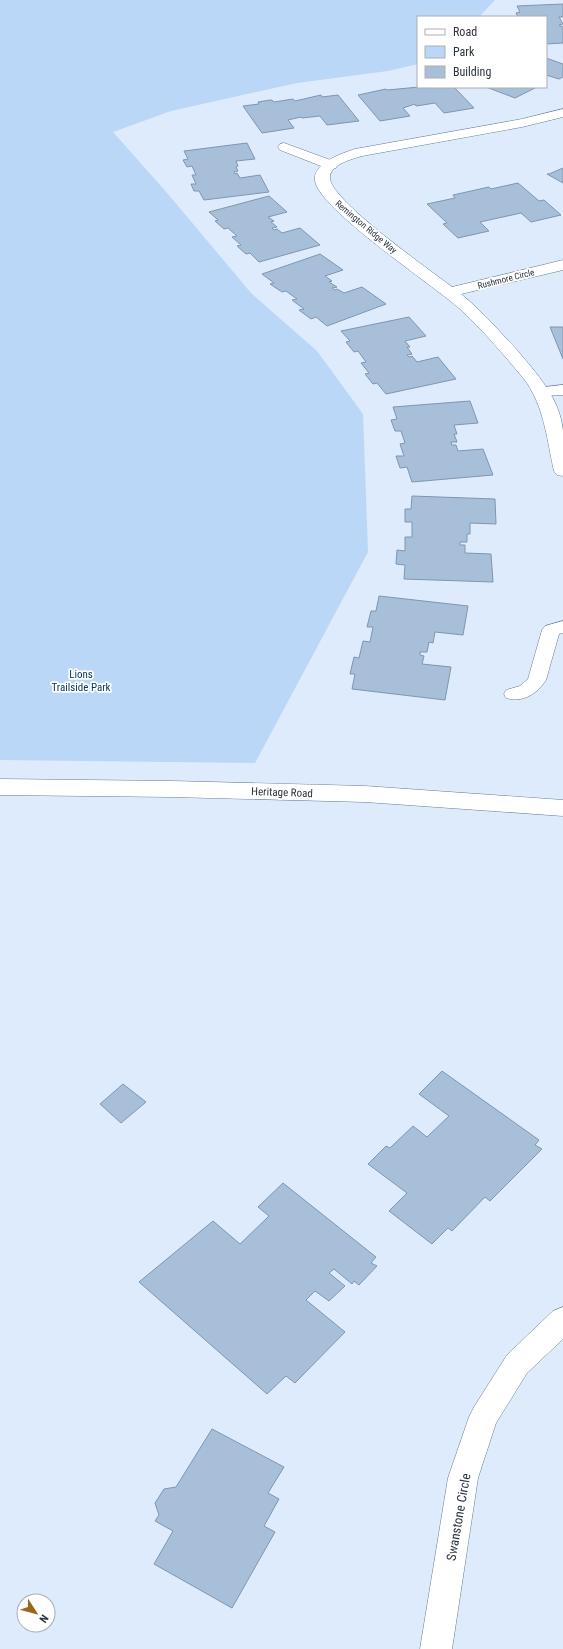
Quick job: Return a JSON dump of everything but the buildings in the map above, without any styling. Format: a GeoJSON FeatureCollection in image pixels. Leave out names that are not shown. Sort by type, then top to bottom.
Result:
{"type":"FeatureCollection","features":[{"type":"Feature","properties":{"kind":"street"},"geometry":{"type":"LineString","coordinates":[[331,165],[352,154],[368,150],[516,124],[563,113]]}},
{"type":"Feature","properties":{"kind":"street","name":"Remington Ridge Way"},"geometry":{"type":"LineString","coordinates":[[331,165],[323,172],[322,182],[332,198],[384,243],[450,292],[488,328],[528,373],[541,391],[552,421],[563,471]]}},
{"type":"Feature","properties":{"kind":"street","name":"Rushmore Circle"},"geometry":{"type":"LineString","coordinates":[[450,292],[563,265]]}},
{"type":"Feature","properties":{"kind":"street","name":"Heritage Road"},"geometry":{"type":"LineString","coordinates":[[0,787],[172,789],[365,794],[563,808]]}},
{"type":"Feature","properties":{"kind":"street","name":"Swanstone Circle"},"geometry":{"type":"LineString","coordinates":[[436,1649],[463,1478],[484,1417],[517,1364],[563,1320]]}},
{"type":"Feature","properties":{"kind":"lane"},"geometry":{"type":"LineString","coordinates":[[284,147],[331,165]]}},
{"type":"Feature","properties":{"kind":"lane"},"geometry":{"type":"LineString","coordinates":[[541,391],[563,390]]}},
{"type":"Feature","properties":{"kind":"lane"},"geometry":{"type":"LineString","coordinates":[[514,694],[523,693],[533,686],[537,680],[551,630],[563,627]]}},
{"type":"Feature","properties":{"kind":"green space","name":"Lions Trailside Park"},"geometry":{"type":"Polygon","coordinates":[[[0,0],[495,0],[480,16],[417,16],[417,64],[388,71],[297,83],[171,111],[113,132],[168,194],[251,293],[317,351],[363,414],[368,552],[255,763],[0,760],[0,0]]]}}]}
